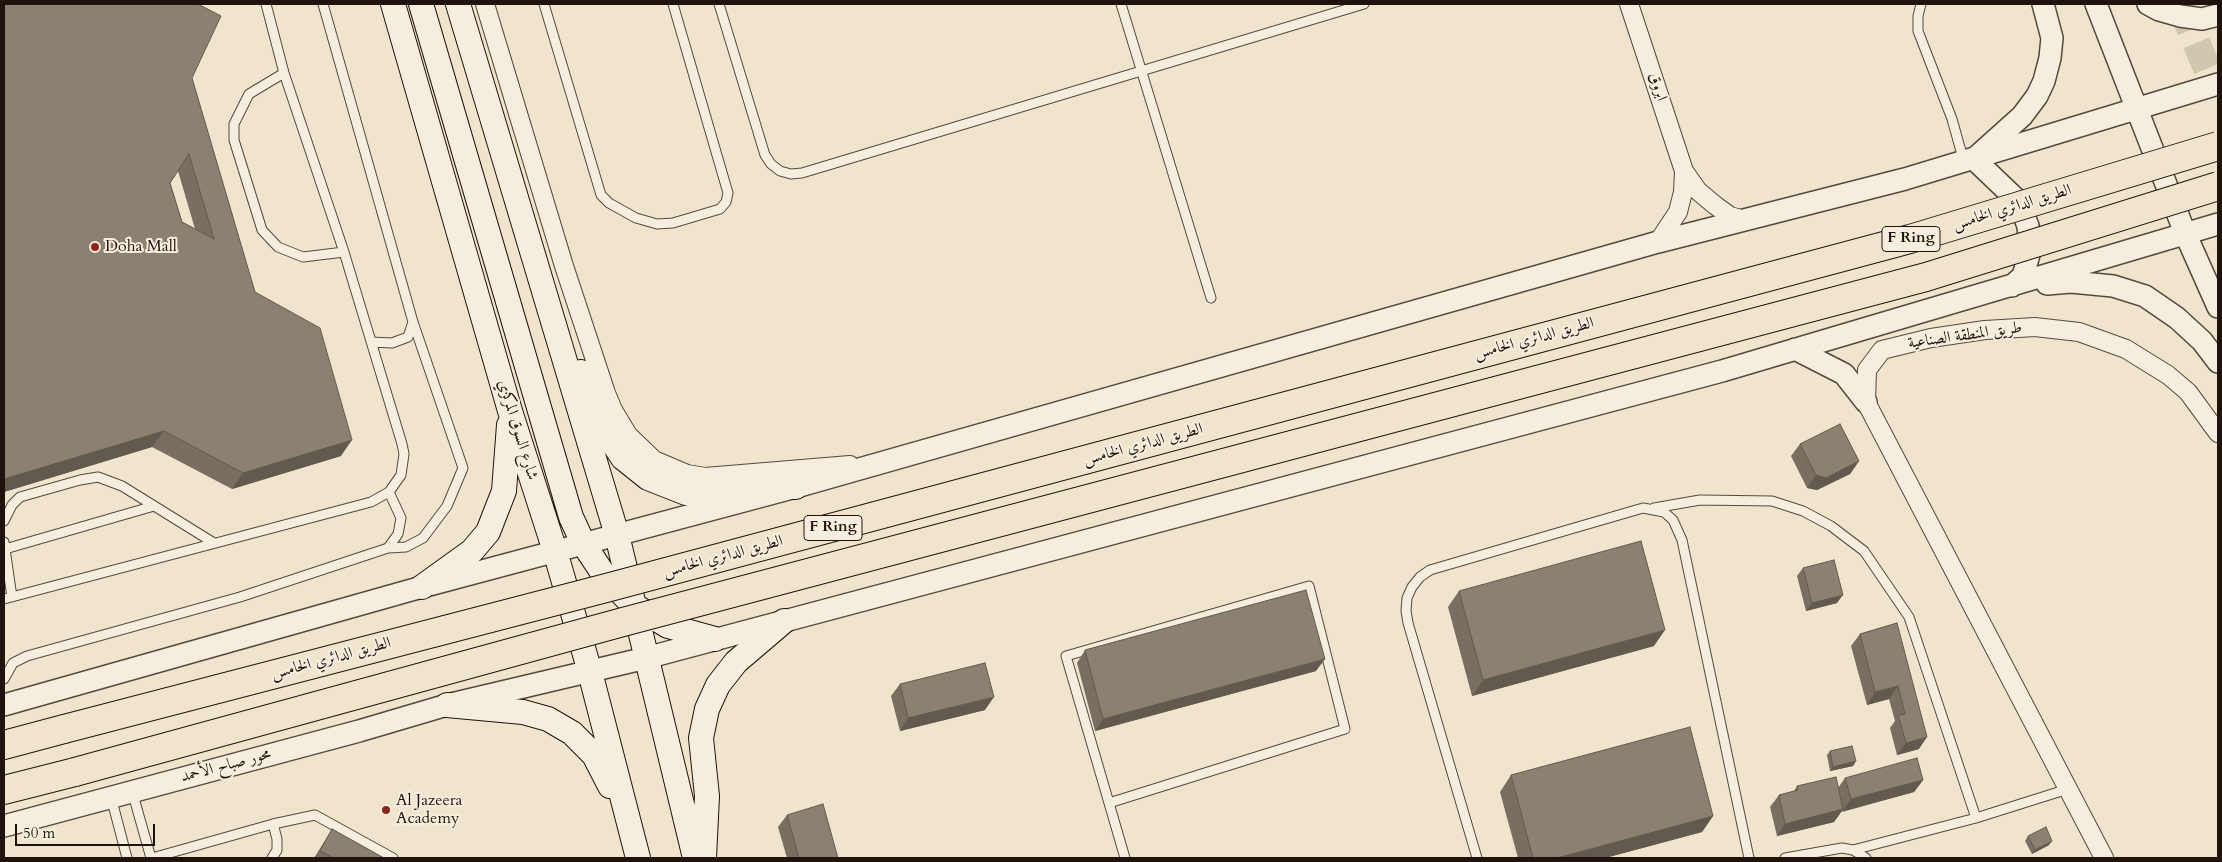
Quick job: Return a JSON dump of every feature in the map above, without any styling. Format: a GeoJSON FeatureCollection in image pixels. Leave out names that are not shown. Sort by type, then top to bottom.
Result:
{"type":"FeatureCollection","features":[{"type":"Feature","properties":{"kind":"highway","name":"الطريق الدائري الخامس"},"geometry":{"type":"LineString","coordinates":[[4,744],[610,587],[1882,246],[2218,146]]}},
{"type":"Feature","properties":{"kind":"highway","name":"F Ring"},"geometry":{"type":"LineString","coordinates":[[4,790],[623,622],[1926,277],[2218,186]]}},
{"type":"Feature","properties":{"kind":"main road","name":"شارع السوق المركزي"},"geometry":{"type":"LineString","coordinates":[[393,4],[510,411],[555,551],[590,672],[638,858]]}},
{"type":"Feature","properties":{"kind":"main road"},"geometry":{"type":"LineString","coordinates":[[422,4],[569,510],[583,543],[604,575],[634,605],[668,626],[715,640]]}},
{"type":"Feature","properties":{"kind":"main road"},"geometry":{"type":"LineString","coordinates":[[458,4],[617,535],[695,858]]}},
{"type":"Feature","properties":{"kind":"main road"},"geometry":{"type":"LineString","coordinates":[[551,310],[615,446],[634,468],[666,487],[686,493],[706,494],[769,485],[796,487]]}},
{"type":"Feature","properties":{"kind":"main road"},"geometry":{"type":"LineString","coordinates":[[422,587],[472,551],[494,522],[504,491],[510,411]]}},
{"type":"Feature","properties":{"kind":"main road"},"geometry":{"type":"LineString","coordinates":[[704,858],[707,796],[701,738],[707,709],[718,685],[736,662],[784,621]]}},
{"type":"Feature","properties":{"kind":"main road"},"geometry":{"type":"LineString","coordinates":[[447,705],[523,712],[548,719],[572,733],[594,755],[627,817]]}},
{"type":"Feature","properties":{"kind":"street"},"geometry":{"type":"LineString","coordinates":[[485,4],[561,257],[606,393],[628,435],[654,460],[687,474],[705,477],[878,463]]}},
{"type":"Feature","properties":{"kind":"street","name":"ابروق"},"geometry":{"type":"LineString","coordinates":[[1629,4],[1684,171],[1698,190],[1716,206],[1730,216],[1744,220]]}},
{"type":"Feature","properties":{"kind":"street"},"geometry":{"type":"LineString","coordinates":[[1969,160],[2022,116],[2037,96],[2044,81],[2050,58],[2052,38],[2044,4]]}},
{"type":"Feature","properties":{"kind":"street"},"geometry":{"type":"LineString","coordinates":[[2096,4],[2185,233],[2218,307]]}},
{"type":"Feature","properties":{"kind":"street"},"geometry":{"type":"LineString","coordinates":[[2148,4],[2159,10],[2180,16],[2202,19],[2218,15]]}},
{"type":"Feature","properties":{"kind":"street"},"geometry":{"type":"LineString","coordinates":[[4,705],[422,587],[796,487],[1658,242],[1969,160],[2218,84]]}},
{"type":"Feature","properties":{"kind":"street"},"geometry":{"type":"LineString","coordinates":[[1969,160],[2018,202],[2028,226],[2030,251],[2023,276],[2012,286]]}},
{"type":"Feature","properties":{"kind":"street","name":"ابروق"},"geometry":{"type":"LineString","coordinates":[[1658,242],[1670,228],[1678,212],[1683,192],[1684,171]]}},
{"type":"Feature","properties":{"kind":"street"},"geometry":{"type":"LineString","coordinates":[[447,705],[590,672],[715,640],[1675,384],[2218,224]]}},
{"type":"Feature","properties":{"kind":"street"},"geometry":{"type":"LineString","coordinates":[[2012,286],[2071,282],[2113,286],[2145,296],[2177,318],[2202,341],[2218,362]]}},
{"type":"Feature","properties":{"kind":"street","name":"طريق المنطقة الصناعية"},"geometry":{"type":"LineString","coordinates":[[1866,402],[1867,370],[1877,355],[1889,347],[1931,338],[1985,330],[2035,327],[2056,328],[2101,340],[2145,359],[2188,392],[2218,433]]}},
{"type":"Feature","properties":{"kind":"street"},"geometry":{"type":"LineString","coordinates":[[1795,349],[1844,374],[1866,402],[2104,858]]}},
{"type":"Feature","properties":{"kind":"street","name":"محور صباح الأحمد"},"geometry":{"type":"LineString","coordinates":[[4,826],[110,796],[360,731],[447,705]]}},
{"type":"Feature","properties":{"kind":"lane"},"geometry":{"type":"LineString","coordinates":[[154,506],[4,545],[8,598],[371,502],[389,492],[401,475],[404,454],[344,252],[284,73],[266,4]]}},
{"type":"Feature","properties":{"kind":"lane"},"geometry":{"type":"LineString","coordinates":[[4,679],[13,662],[27,656],[240,596],[388,548],[406,547],[423,538],[447,506],[463,468],[413,322],[323,4]]}},
{"type":"Feature","properties":{"kind":"lane"},"geometry":{"type":"LineString","coordinates":[[544,4],[600,195],[609,203],[636,218],[657,224],[673,223],[720,209],[726,202],[728,193],[673,4]]}},
{"type":"Feature","properties":{"kind":"lane"},"geometry":{"type":"LineString","coordinates":[[719,4],[765,155],[771,164],[780,171],[791,174],[802,173],[1364,4]]}},
{"type":"Feature","properties":{"kind":"lane"},"geometry":{"type":"LineString","coordinates":[[1121,4],[1212,298]]}},
{"type":"Feature","properties":{"kind":"lane"},"geometry":{"type":"LineString","coordinates":[[1921,4],[1918,16],[1918,31],[1969,160]]}},
{"type":"Feature","properties":{"kind":"lane"},"geometry":{"type":"LineString","coordinates":[[284,73],[248,94],[234,124],[234,140],[262,230],[278,247],[303,257],[344,252]]}},
{"type":"Feature","properties":{"kind":"lane"},"geometry":{"type":"LineString","coordinates":[[371,342],[392,343],[408,337],[413,322]]}},
{"type":"Feature","properties":{"kind":"lane"},"geometry":{"type":"LineString","coordinates":[[4,521],[12,505],[20,497],[89,478],[114,481],[214,544]]}},
{"type":"Feature","properties":{"kind":"lane"},"geometry":{"type":"LineString","coordinates":[[388,548],[398,534],[401,518],[389,492]]}},
{"type":"Feature","properties":{"kind":"lane"},"geometry":{"type":"LineString","coordinates":[[1477,858],[1408,623],[1406,611],[1412,587],[1420,576],[1442,566],[1643,508],[1654,508],[1700,500],[1772,500],[1803,511],[1831,526],[1864,551],[1910,617],[1976,818]]}},
{"type":"Feature","properties":{"kind":"lane"},"geometry":{"type":"LineString","coordinates":[[1654,508],[1673,520],[1682,540],[1750,858]]}},
{"type":"Feature","properties":{"kind":"lane"},"geometry":{"type":"LineString","coordinates":[[1108,803],[1345,729],[1309,586],[1066,656],[1108,803],[1124,858]]}},
{"type":"Feature","properties":{"kind":"lane"},"geometry":{"type":"LineString","coordinates":[[1853,850],[1976,818],[2068,790]]}},
{"type":"Feature","properties":{"kind":"lane"},"geometry":{"type":"LineString","coordinates":[[132,791],[152,858],[273,824],[315,815],[393,858]]}},
{"type":"Feature","properties":{"kind":"lane"},"geometry":{"type":"LineString","coordinates":[[110,796],[127,858]]}},
{"type":"Feature","properties":{"kind":"lane"},"geometry":{"type":"LineString","coordinates":[[272,858],[277,850],[277,839],[273,824]]}},
{"type":"Feature","properties":{"kind":"lane"},"geometry":{"type":"LineString","coordinates":[[1785,858],[1842,848],[1853,850],[1866,858]]}},
{"type":"Feature","properties":{"kind":"building","name":"Doha Mall"},"geometry":{"type":"Polygon","coordinates":[[[4,4],[198,4],[221,16],[192,78],[255,292],[320,328],[352,440],[243,473],[164,431],[4,479],[4,4]],[[189,154],[170,183],[182,222],[214,239],[189,154]]]}},
{"type":"Feature","properties":{"kind":"building"},"geometry":{"type":"Polygon","coordinates":[[[1840,424],[1859,461],[1826,478],[1816,475],[1800,444],[1840,424]]]}},
{"type":"Feature","properties":{"kind":"building"},"geometry":{"type":"Polygon","coordinates":[[[1641,541],[1665,630],[1483,680],[1459,591],[1641,541]]]}},
{"type":"Feature","properties":{"kind":"building"},"geometry":{"type":"Polygon","coordinates":[[[1834,560],[1843,595],[1812,603],[1803,568],[1834,560]]]}},
{"type":"Feature","properties":{"kind":"building"},"geometry":{"type":"Polygon","coordinates":[[[1306,590],[1325,659],[1103,719],[1085,650],[1306,590]]]}},
{"type":"Feature","properties":{"kind":"building"},"geometry":{"type":"Polygon","coordinates":[[[1897,623],[1927,737],[1906,743],[1898,715],[1905,714],[1898,686],[1875,692],[1860,634],[1897,623]]]}},
{"type":"Feature","properties":{"kind":"building"},"geometry":{"type":"Polygon","coordinates":[[[985,663],[994,697],[908,718],[900,684],[985,663]]]}},
{"type":"Feature","properties":{"kind":"building"},"geometry":{"type":"Polygon","coordinates":[[[1690,727],[1713,816],[1557,858],[1533,858],[1511,775],[1690,727]]]}},
{"type":"Feature","properties":{"kind":"building"},"geometry":{"type":"Polygon","coordinates":[[[1852,746],[1856,761],[1833,767],[1830,751],[1852,746]]]}},
{"type":"Feature","properties":{"kind":"building"},"geometry":{"type":"Polygon","coordinates":[[[1917,758],[1923,780],[1851,799],[1845,778],[1917,758]]]}},
{"type":"Feature","properties":{"kind":"building"},"geometry":{"type":"Polygon","coordinates":[[[1836,777],[1843,809],[1785,824],[1779,795],[1798,790],[1797,786],[1836,777]]]}},
{"type":"Feature","properties":{"kind":"building"},"geometry":{"type":"Polygon","coordinates":[[[823,804],[838,858],[799,858],[787,815],[823,804]]]}},
{"type":"Feature","properties":{"kind":"building"},"geometry":{"type":"Polygon","coordinates":[[[2046,827],[2052,841],[2035,850],[2028,836],[2046,827]]]}},
{"type":"Feature","properties":{"kind":"building"},"geometry":{"type":"Polygon","coordinates":[[[332,829],[384,858],[334,858],[320,851],[332,829]]]}},
{"type":"Feature","properties":{"kind":"tunnel"},"geometry":{"type":"LineString","coordinates":[[2180,4],[2218,94]]}},
{"type":"Feature","properties":{"kind":"place","name":"Doha Mall"},"geometry":{"type":"Point","coordinates":[95,247]}},
{"type":"Feature","properties":{"kind":"place","name":"Al Jazeera Academy"},"geometry":{"type":"Point","coordinates":[386,810]}}]}
